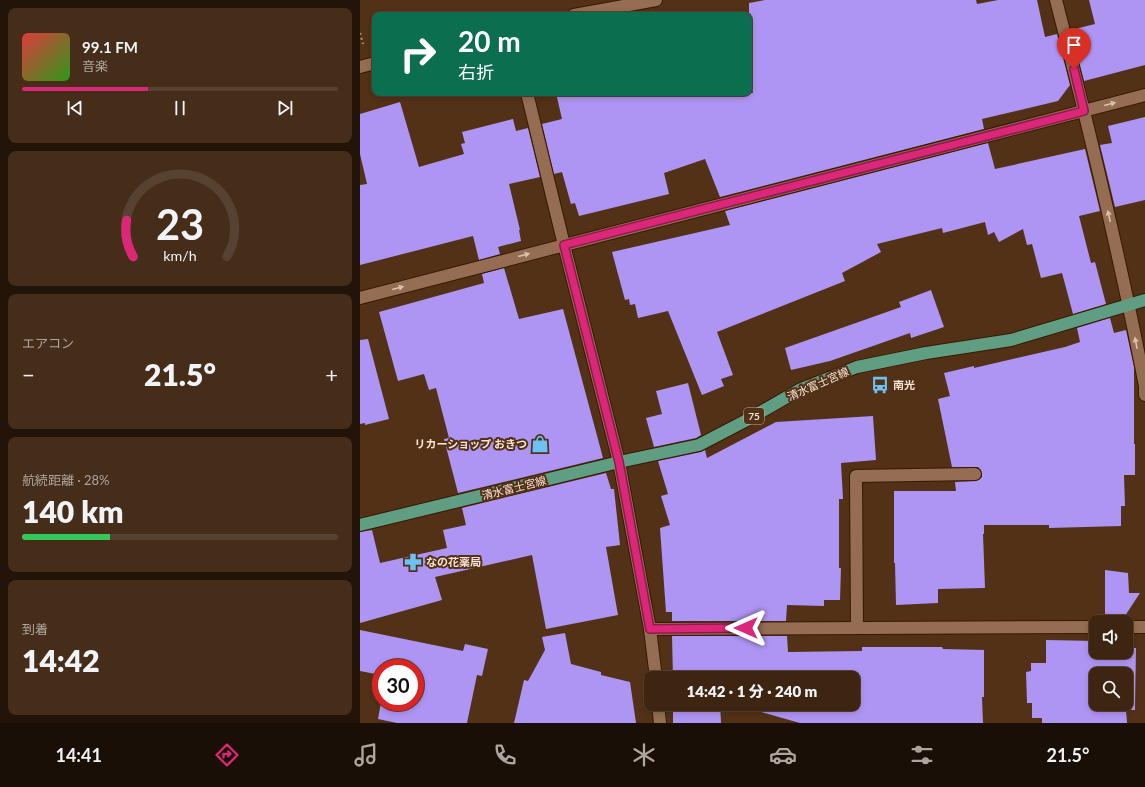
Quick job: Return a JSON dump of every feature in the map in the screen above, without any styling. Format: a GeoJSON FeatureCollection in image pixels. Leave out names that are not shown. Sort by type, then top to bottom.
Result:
{"type":"FeatureCollection","features":[{"type":"Feature","properties":{"kind":"main road","name":"清水富士宮線"},"geometry":{"type":"LineString","coordinates":[[360,525],[619,462],[699,445],[801,389],[857,367],[926,353],[1011,340],[1145,300]]}},
{"type":"Feature","properties":{"kind":"street"},"geometry":{"type":"LineString","coordinates":[[590,12],[656,0]]}},
{"type":"Feature","properties":{"kind":"street"},"geometry":{"type":"LineString","coordinates":[[1056,0],[1084,111],[1129,305],[1145,386],[1145,395]]}},
{"type":"Feature","properties":{"kind":"street"},"geometry":{"type":"LineString","coordinates":[[360,67],[372,64]]}},
{"type":"Feature","properties":{"kind":"street"},"geometry":{"type":"LineString","coordinates":[[360,298],[1145,95]]}},
{"type":"Feature","properties":{"kind":"street"},"geometry":{"type":"LineString","coordinates":[[528,96],[619,462],[650,629],[655,671]]}},
{"type":"Feature","properties":{"kind":"street"},"geometry":{"type":"LineString","coordinates":[[857,628],[856,476],[975,474]]}},
{"type":"Feature","properties":{"kind":"street"},"geometry":{"type":"LineString","coordinates":[[650,629],[1089,627]]}},
{"type":"Feature","properties":{"kind":"street"},"geometry":{"type":"LineString","coordinates":[[1133,627],[1145,627]]}},
{"type":"Feature","properties":{"kind":"street"},"geometry":{"type":"LineString","coordinates":[[659,711],[660,723]]}},
{"type":"Feature","properties":{"kind":"building"},"geometry":{"type":"Polygon","coordinates":[[[765,0],[976,0],[977,4],[998,0],[1037,0],[1045,37],[1057,34],[1070,85],[1058,101],[982,119],[984,129],[720,197],[705,159],[664,173],[669,194],[579,216],[575,203],[571,204],[562,172],[554,174],[542,124],[562,119],[557,96],[752,96],[752,12],[749,12],[749,3],[765,0]]]}},
{"type":"Feature","properties":{"kind":"building"},"geometry":{"type":"Polygon","coordinates":[[[1089,0],[1145,0],[1145,65],[1084,81],[1071,30],[1095,24],[1089,0]]]}},
{"type":"Feature","properties":{"kind":"building"},"geometry":{"type":"Polygon","coordinates":[[[400,102],[419,167],[464,154],[461,144],[465,143],[462,132],[513,119],[516,131],[528,128],[540,177],[509,184],[520,230],[521,241],[498,247],[500,254],[479,260],[473,236],[360,265],[360,185],[367,184],[360,154],[360,114],[400,102]]]}},
{"type":"Feature","properties":{"kind":"building"},"geometry":{"type":"Polygon","coordinates":[[[1145,117],[1145,200],[1115,207],[1100,145],[1112,143],[1108,126],[1145,117]]]}},
{"type":"Feature","properties":{"kind":"building"},"geometry":{"type":"Polygon","coordinates":[[[988,143],[995,169],[1085,149],[1100,211],[1079,216],[1091,263],[1095,262],[1106,304],[1073,314],[1062,273],[1041,278],[1032,244],[1027,245],[1023,229],[999,242],[994,232],[988,235],[985,222],[943,233],[942,228],[877,244],[881,252],[842,273],[845,281],[717,332],[733,375],[721,379],[724,386],[702,395],[668,311],[638,318],[635,304],[630,305],[629,299],[625,300],[612,252],[730,225],[725,211],[988,143]]]}},
{"type":"Feature","properties":{"kind":"building"},"geometry":{"type":"Polygon","coordinates":[[[504,268],[519,319],[563,309],[603,458],[458,493],[444,439],[449,438],[436,388],[429,390],[424,374],[398,381],[379,312],[484,283],[482,274],[504,268]]]}},
{"type":"Feature","properties":{"kind":"building"},"geometry":{"type":"Polygon","coordinates":[[[931,290],[944,327],[911,338],[910,333],[830,361],[791,370],[785,348],[901,307],[899,302],[931,290]]]}},
{"type":"Feature","properties":{"kind":"building"},"geometry":{"type":"Polygon","coordinates":[[[1110,318],[1114,333],[1126,330],[1134,367],[1135,475],[1124,475],[1125,506],[1121,506],[1121,526],[1049,528],[1049,525],[984,525],[985,588],[938,589],[938,603],[896,605],[894,563],[894,491],[956,491],[955,482],[976,481],[982,477],[981,470],[978,467],[952,467],[938,399],[950,396],[944,373],[974,366],[974,368],[1065,347],[1080,342],[1077,328],[1110,318]]]}},
{"type":"Feature","properties":{"kind":"building"},"geometry":{"type":"Polygon","coordinates":[[[368,339],[389,419],[365,425],[365,423],[360,424],[360,340],[368,339]]]}},
{"type":"Feature","properties":{"kind":"building"},"geometry":{"type":"Polygon","coordinates":[[[688,383],[701,435],[696,438],[654,447],[646,418],[662,414],[656,391],[688,383]]]}},
{"type":"Feature","properties":{"kind":"building"},"geometry":{"type":"Polygon","coordinates":[[[873,416],[876,460],[841,463],[843,499],[839,499],[839,568],[841,568],[840,600],[824,600],[824,606],[787,605],[786,621],[672,621],[672,612],[666,612],[660,528],[670,525],[661,496],[668,494],[658,461],[705,450],[707,458],[776,422],[873,416]]]}},
{"type":"Feature","properties":{"kind":"building"},"geometry":{"type":"Polygon","coordinates":[[[606,473],[611,489],[614,489],[620,545],[606,547],[618,615],[546,629],[532,555],[435,577],[442,600],[360,623],[360,532],[372,530],[380,563],[447,548],[443,530],[466,525],[462,508],[606,473]]]}},
{"type":"Feature","properties":{"kind":"building"},"geometry":{"type":"Polygon","coordinates":[[[1105,570],[1128,573],[1129,593],[1140,593],[1126,615],[1105,615],[1105,570]]]}},
{"type":"Feature","properties":{"kind":"building"},"geometry":{"type":"Polygon","coordinates":[[[360,630],[463,651],[465,644],[488,649],[482,676],[477,675],[467,723],[397,723],[378,719],[379,711],[424,711],[424,659],[372,659],[372,673],[360,671],[360,630]]]}},
{"type":"Feature","properties":{"kind":"building"},"geometry":{"type":"Polygon","coordinates":[[[565,633],[571,664],[601,672],[601,675],[630,682],[636,723],[514,723],[524,680],[528,681],[545,650],[542,637],[565,633]]]}},
{"type":"Feature","properties":{"kind":"building"},"geometry":{"type":"Polygon","coordinates":[[[672,636],[787,636],[788,652],[862,651],[862,647],[942,647],[943,649],[984,650],[984,697],[982,697],[983,723],[800,723],[758,711],[860,711],[860,671],[673,671],[672,636]]]}},
{"type":"Feature","properties":{"kind":"building"},"geometry":{"type":"Polygon","coordinates":[[[1046,640],[1089,641],[1089,659],[1133,659],[1133,648],[1136,648],[1135,710],[1133,710],[1133,667],[1089,667],[1089,711],[1126,711],[1127,723],[1042,723],[1042,718],[1032,718],[1032,703],[1027,703],[1026,672],[1031,671],[1031,663],[1046,663],[1046,640]]]}},
{"type":"Feature","properties":{"kind":"building"},"geometry":{"type":"Polygon","coordinates":[[[673,711],[720,711],[721,723],[673,723],[673,711]]]}},
{"type":"Feature","properties":{"kind":"place","name":"南光"},"geometry":{"type":"Point","coordinates":[880,385]}},
{"type":"Feature","properties":{"kind":"place","name":"リカーショップ おきつ"},"geometry":{"type":"Point","coordinates":[540,444]}},
{"type":"Feature","properties":{"kind":"place","name":"なの花薬局"},"geometry":{"type":"Point","coordinates":[413,562]}},
{"type":"Feature","properties":{"kind":"route"},"geometry":{"type":"LineString","coordinates":[[746,628],[650,629],[619,462],[564,245],[1084,111],[1074,69]]}}]}
